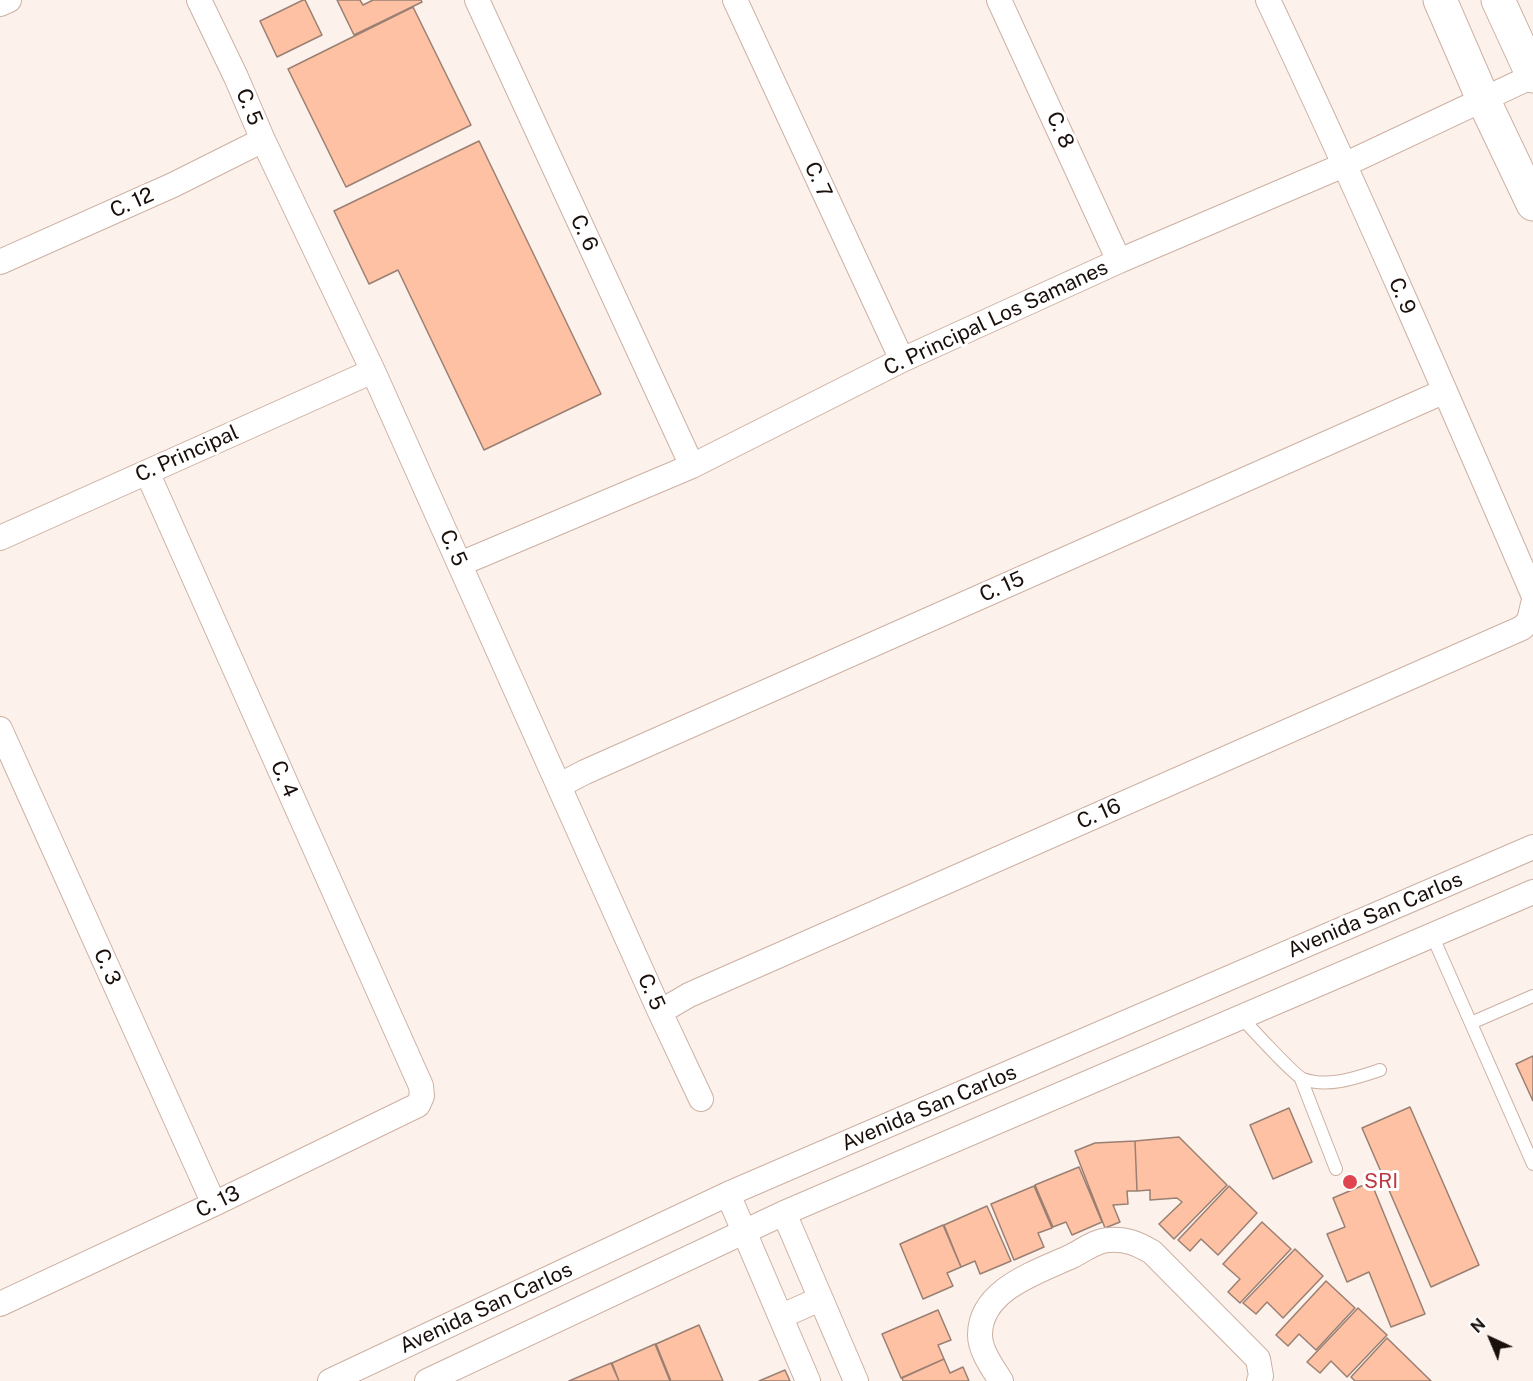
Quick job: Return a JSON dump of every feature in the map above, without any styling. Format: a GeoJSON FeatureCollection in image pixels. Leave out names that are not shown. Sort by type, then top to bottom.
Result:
{"type":"FeatureCollection","features":[{"type":"Feature","properties":{"kind":"street"},"geometry":{"type":"LineString","coordinates":[[0,4],[9,0]]}},
{"type":"Feature","properties":{"kind":"street","name":"C. 5"},"geometry":{"type":"LineString","coordinates":[[199,0],[373,371],[701,1099]]}},
{"type":"Feature","properties":{"kind":"street","name":"C. 6"},"geometry":{"type":"LineString","coordinates":[[477,0],[692,466]]}},
{"type":"Feature","properties":{"kind":"street","name":"C. 7"},"geometry":{"type":"LineString","coordinates":[[735,0],[902,360]]}},
{"type":"Feature","properties":{"kind":"street","name":"C. 8"},"geometry":{"type":"LineString","coordinates":[[999,0],[1119,261]]}},
{"type":"Feature","properties":{"kind":"street","name":"C. 9"},"geometry":{"type":"LineString","coordinates":[[1268,0],[1445,391],[1533,603]]}},
{"type":"Feature","properties":{"kind":"street"},"geometry":{"type":"LineString","coordinates":[[1440,0],[1483,99],[1533,204]]}},
{"type":"Feature","properties":{"kind":"street"},"geometry":{"type":"LineString","coordinates":[[1498,0],[1533,76]]}},
{"type":"Feature","properties":{"kind":"street","name":"C. Principal Los Samanes"},"geometry":{"type":"LineString","coordinates":[[460,564],[692,466],[902,360],[1119,261],[1344,165],[1533,76]]}},
{"type":"Feature","properties":{"kind":"street","name":"C. 12"},"geometry":{"type":"LineString","coordinates":[[0,262],[173,185],[263,140]]}},
{"type":"Feature","properties":{"kind":"street","name":"C. Principal"},"geometry":{"type":"LineString","coordinates":[[0,538],[373,371]]}},
{"type":"Feature","properties":{"kind":"street","name":"C. 15"},"geometry":{"type":"LineString","coordinates":[[560,785],[1445,391]]}},
{"type":"Feature","properties":{"kind":"street","name":"C. 4"},"geometry":{"type":"LineString","coordinates":[[147,472],[421,1086]]}},
{"type":"Feature","properties":{"kind":"street","name":"C. 16"},"geometry":{"type":"LineString","coordinates":[[660,1012],[689,995],[1522,628],[1529,621],[1533,603]]}},
{"type":"Feature","properties":{"kind":"street","name":"C. 3"},"geometry":{"type":"LineString","coordinates":[[0,729],[214,1204]]}},
{"type":"Feature","properties":{"kind":"street","name":"Avenida San Carlos"},"geometry":{"type":"LineString","coordinates":[[330,1381],[728,1194],[1533,847]]}},
{"type":"Feature","properties":{"kind":"street","name":"Avenida San Carlos"},"geometry":{"type":"LineString","coordinates":[[427,1381],[784,1213],[1533,892]]}},
{"type":"Feature","properties":{"kind":"street","name":"C. 13"},"geometry":{"type":"LineString","coordinates":[[0,1304],[418,1105],[422,1096],[421,1086]]}},
{"type":"Feature","properties":{"kind":"street"},"geometry":{"type":"LineString","coordinates":[[728,1194],[808,1381]]}},
{"type":"Feature","properties":{"kind":"street"},"geometry":{"type":"LineString","coordinates":[[784,1213],[856,1381]]}},
{"type":"Feature","properties":{"kind":"street"},"geometry":{"type":"LineString","coordinates":[[1001,1381],[986,1354],[980,1336],[985,1315],[995,1299],[1011,1285],[1106,1240],[1131,1241],[1152,1252],[1258,1359],[1261,1376],[1259,1381]]}},
{"type":"Feature","properties":{"kind":"street"},"geometry":{"type":"LineString","coordinates":[[782,1316],[820,1299]]}},
{"type":"Feature","properties":{"kind":"lane"},"geometry":{"type":"LineString","coordinates":[[1432,935],[1533,1164]]}},
{"type":"Feature","properties":{"kind":"lane"},"geometry":{"type":"LineString","coordinates":[[1471,1023],[1533,996]]}},
{"type":"Feature","properties":{"kind":"lane"},"geometry":{"type":"LineString","coordinates":[[1241,1017],[1301,1079],[1336,1169]]}},
{"type":"Feature","properties":{"kind":"lane"},"geometry":{"type":"LineString","coordinates":[[1301,1079],[1323,1083],[1353,1079],[1380,1070]]}},
{"type":"Feature","properties":{"kind":"building"},"geometry":{"type":"Polygon","coordinates":[[[303,0],[322,35],[277,57],[260,21],[303,0]]]}},
{"type":"Feature","properties":{"kind":"building"},"geometry":{"type":"Polygon","coordinates":[[[337,0],[360,0],[363,5],[373,0],[421,0],[422,2],[354,35],[337,0]]]}},
{"type":"Feature","properties":{"kind":"building"},"geometry":{"type":"Polygon","coordinates":[[[413,7],[471,125],[346,187],[288,69],[413,7]]]}},
{"type":"Feature","properties":{"kind":"building"},"geometry":{"type":"Polygon","coordinates":[[[479,141],[601,394],[484,450],[398,270],[369,284],[334,211],[479,141]]]}},
{"type":"Feature","properties":{"kind":"building"},"geometry":{"type":"Polygon","coordinates":[[[1533,1056],[1533,1101],[1516,1064],[1533,1056]]]}},
{"type":"Feature","properties":{"kind":"building"},"geometry":{"type":"Polygon","coordinates":[[[1410,1107],[1479,1265],[1431,1287],[1362,1128],[1410,1107]]]}},
{"type":"Feature","properties":{"kind":"building"},"geometry":{"type":"Polygon","coordinates":[[[1289,1108],[1312,1162],[1273,1179],[1250,1125],[1289,1108]]]}},
{"type":"Feature","properties":{"kind":"building"},"geometry":{"type":"Polygon","coordinates":[[[1179,1137],[1227,1185],[1174,1239],[1159,1224],[1182,1202],[1177,1198],[1150,1200],[1150,1190],[1137,1191],[1135,1141],[1179,1137]]]}},
{"type":"Feature","properties":{"kind":"building"},"geometry":{"type":"Polygon","coordinates":[[[1135,1141],[1137,1191],[1127,1191],[1128,1204],[1113,1205],[1120,1222],[1105,1228],[1075,1151],[1095,1143],[1135,1141]]]}},
{"type":"Feature","properties":{"kind":"building"},"geometry":{"type":"Polygon","coordinates":[[[1079,1167],[1102,1222],[1072,1235],[1066,1222],[1053,1227],[1035,1185],[1079,1167]]]}},
{"type":"Feature","properties":{"kind":"building"},"geometry":{"type":"Polygon","coordinates":[[[1371,1182],[1425,1314],[1391,1327],[1369,1272],[1347,1282],[1327,1234],[1345,1227],[1333,1198],[1371,1182]]]}},
{"type":"Feature","properties":{"kind":"building"},"geometry":{"type":"Polygon","coordinates":[[[1034,1186],[1052,1228],[1038,1233],[1044,1247],[1014,1260],[991,1204],[1034,1186]]]}},
{"type":"Feature","properties":{"kind":"building"},"geometry":{"type":"Polygon","coordinates":[[[1229,1186],[1257,1213],[1218,1255],[1201,1239],[1190,1251],[1178,1240],[1229,1186]]]}},
{"type":"Feature","properties":{"kind":"building"},"geometry":{"type":"Polygon","coordinates":[[[987,1206],[1011,1261],[980,1274],[975,1261],[961,1267],[944,1225],[987,1206]]]}},
{"type":"Feature","properties":{"kind":"building"},"geometry":{"type":"Polygon","coordinates":[[[1262,1222],[1291,1249],[1240,1303],[1228,1292],[1240,1279],[1223,1264],[1262,1222]]]}},
{"type":"Feature","properties":{"kind":"building"},"geometry":{"type":"Polygon","coordinates":[[[943,1225],[961,1267],[947,1273],[953,1286],[923,1299],[900,1244],[943,1225]]]}},
{"type":"Feature","properties":{"kind":"building"},"geometry":{"type":"Polygon","coordinates":[[[1295,1249],[1323,1276],[1283,1318],[1267,1302],[1256,1314],[1243,1303],[1295,1249]]]}},
{"type":"Feature","properties":{"kind":"building"},"geometry":{"type":"Polygon","coordinates":[[[1326,1281],[1355,1308],[1316,1350],[1299,1334],[1288,1346],[1276,1335],[1326,1281]]]}},
{"type":"Feature","properties":{"kind":"building"},"geometry":{"type":"Polygon","coordinates":[[[1358,1308],[1387,1335],[1347,1377],[1331,1361],[1320,1373],[1307,1362],[1358,1308]]]}},
{"type":"Feature","properties":{"kind":"building"},"geometry":{"type":"Polygon","coordinates":[[[938,1310],[951,1340],[938,1345],[944,1359],[901,1378],[882,1334],[938,1310]]]}},
{"type":"Feature","properties":{"kind":"building"},"geometry":{"type":"Polygon","coordinates":[[[699,1325],[723,1381],[671,1381],[656,1344],[699,1325]]]}},
{"type":"Feature","properties":{"kind":"building"},"geometry":{"type":"Polygon","coordinates":[[[1387,1338],[1431,1381],[1355,1381],[1351,1377],[1387,1338]]]}},
{"type":"Feature","properties":{"kind":"building"},"geometry":{"type":"Polygon","coordinates":[[[655,1344],[670,1381],[619,1381],[612,1363],[655,1344]]]}},
{"type":"Feature","properties":{"kind":"building"},"geometry":{"type":"Polygon","coordinates":[[[944,1359],[950,1373],[963,1367],[969,1381],[903,1381],[902,1378],[944,1359]]]}},
{"type":"Feature","properties":{"kind":"building"},"geometry":{"type":"Polygon","coordinates":[[[611,1363],[619,1381],[569,1381],[611,1363]]]}},
{"type":"Feature","properties":{"kind":"building"},"geometry":{"type":"Polygon","coordinates":[[[785,1370],[790,1381],[759,1381],[785,1370]]]}},
{"type":"Feature","properties":{"kind":"place","name":"SRI"},"geometry":{"type":"Point","coordinates":[1350,1182]}}]}
